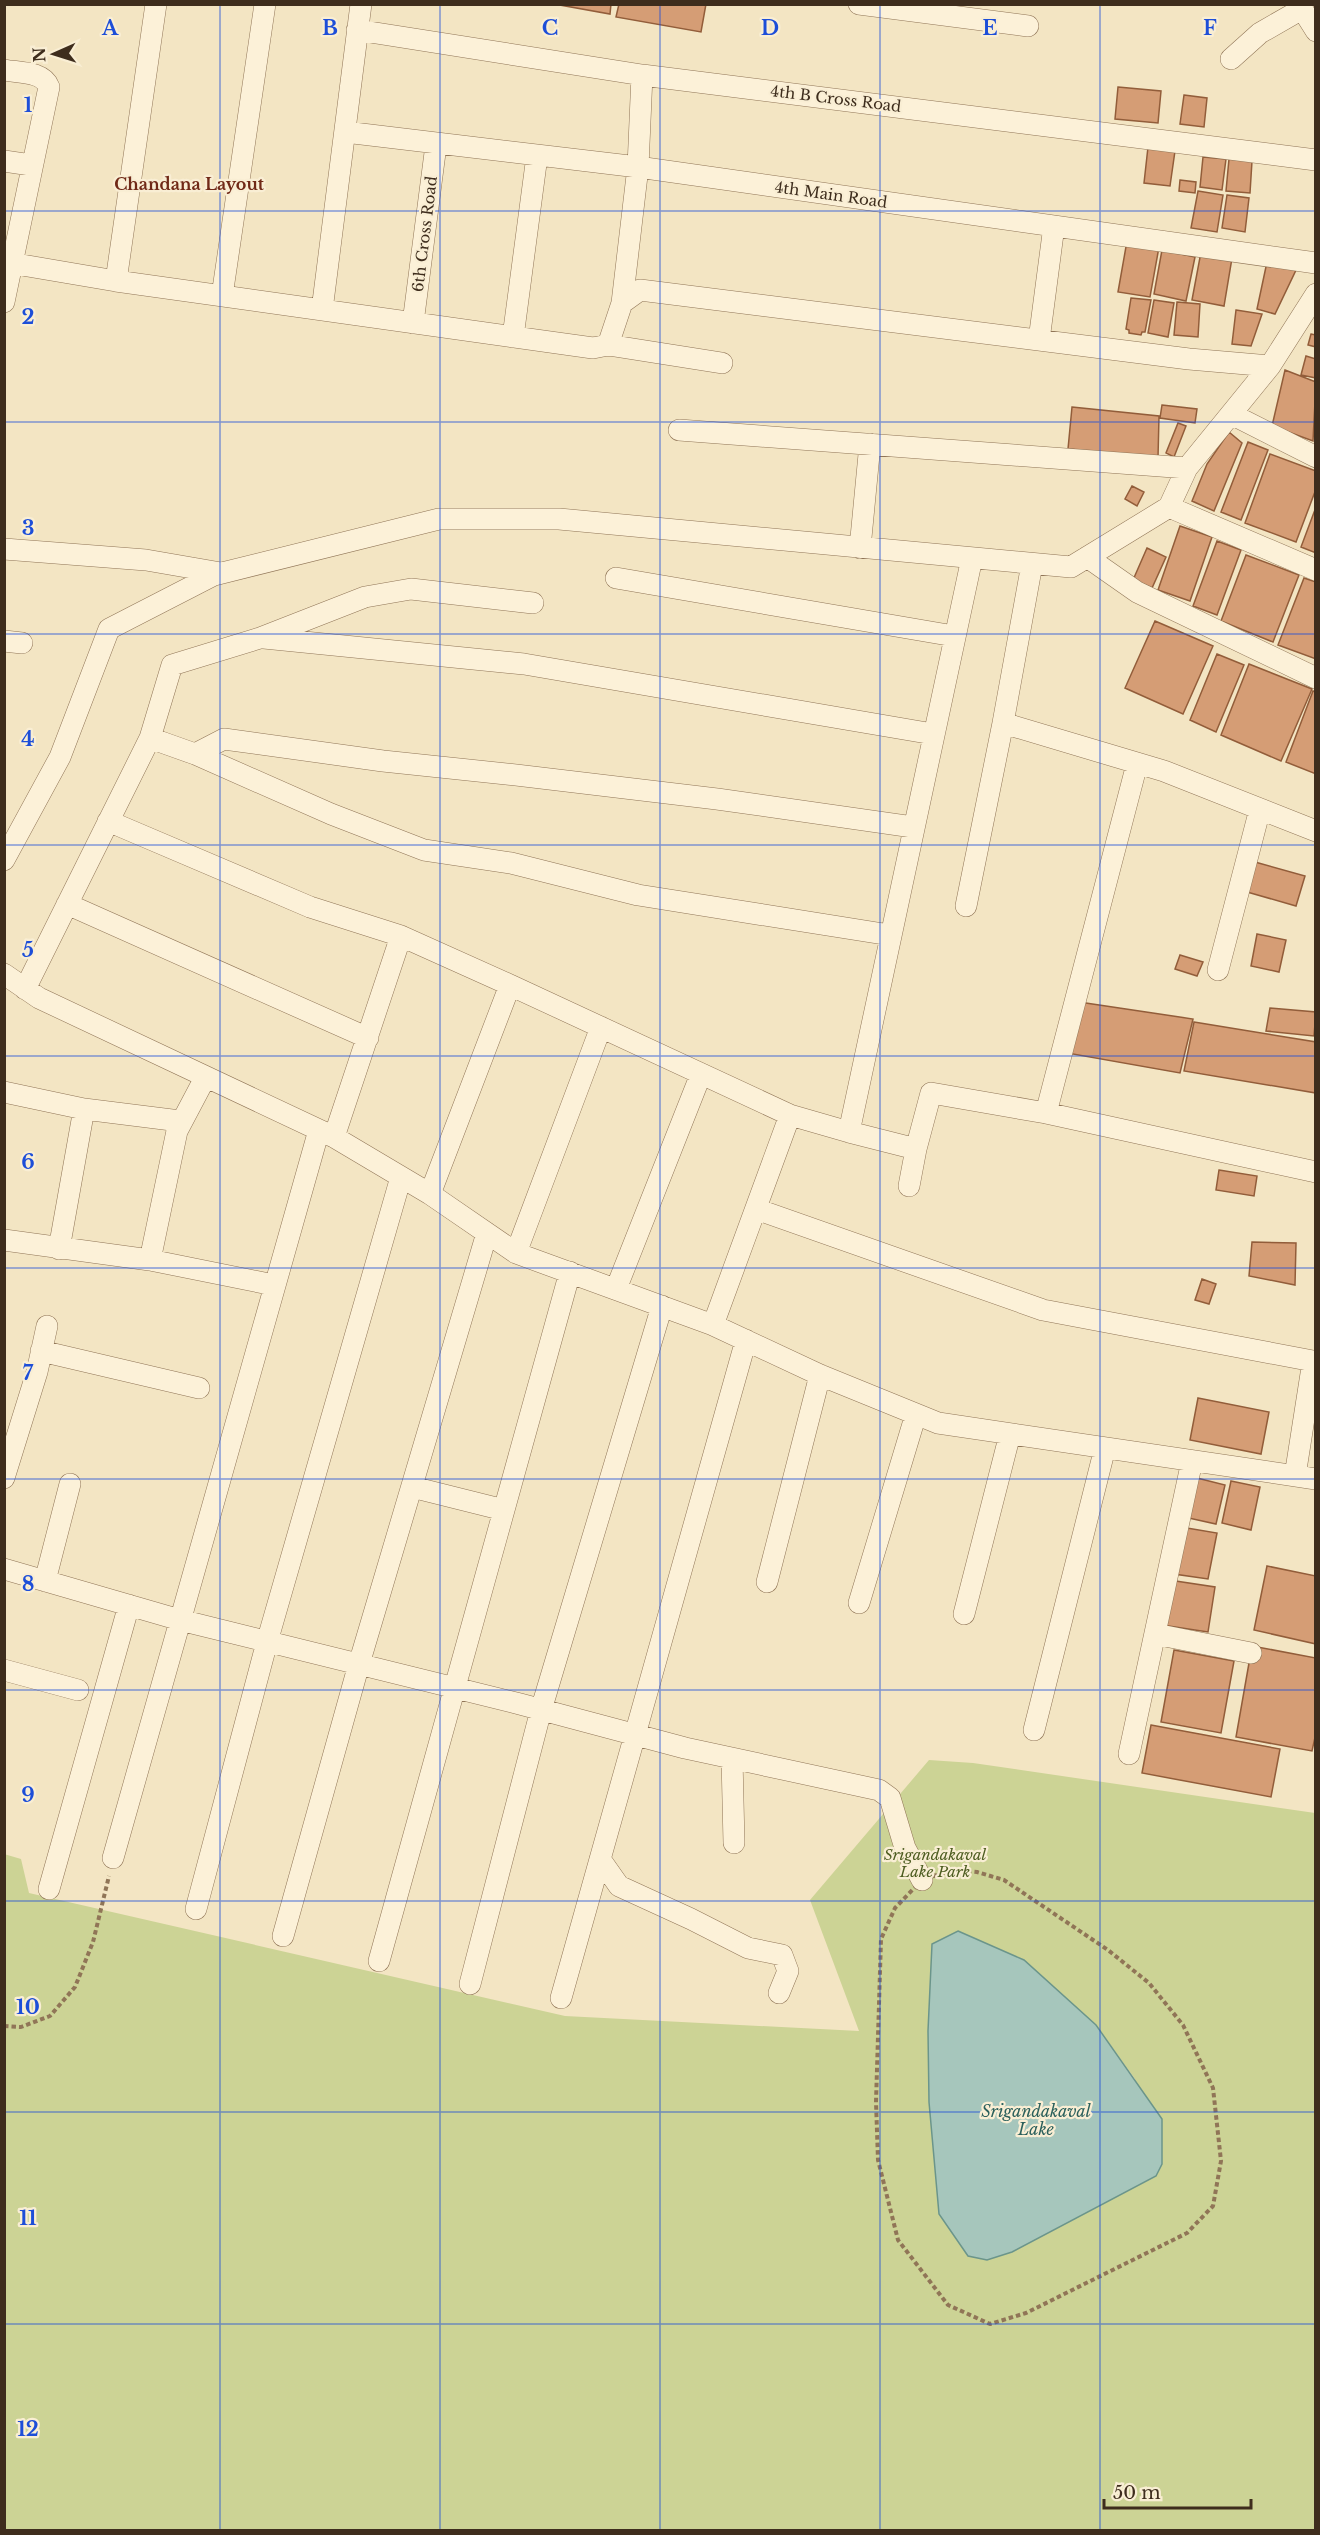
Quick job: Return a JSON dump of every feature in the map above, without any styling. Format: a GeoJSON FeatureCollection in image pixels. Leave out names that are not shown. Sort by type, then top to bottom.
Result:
{"type":"FeatureCollection","features":[{"type":"Feature","properties":{"kind":"street"},"geometry":{"type":"LineString","coordinates":[[116,281],[156,4]]}},
{"type":"Feature","properties":{"kind":"street"},"geometry":{"type":"LineString","coordinates":[[222,296],[265,4]]}},
{"type":"Feature","properties":{"kind":"street"},"geometry":{"type":"LineString","coordinates":[[322,310],[360,4]]}},
{"type":"Feature","properties":{"kind":"street"},"geometry":{"type":"LineString","coordinates":[[859,4],[896,6],[1028,26]]}},
{"type":"Feature","properties":{"kind":"street"},"geometry":{"type":"LineString","coordinates":[[1231,59],[1260,33],[1301,7],[1316,31]]}},
{"type":"Feature","properties":{"kind":"street","name":"4th B Cross Road"},"geometry":{"type":"LineString","coordinates":[[357,30],[642,75],[1316,160]]}},
{"type":"Feature","properties":{"kind":"street"},"geometry":{"type":"LineString","coordinates":[[4,70],[37,76],[47,82],[49,87],[9,263],[4,302]]}},
{"type":"Feature","properties":{"kind":"street"},"geometry":{"type":"LineString","coordinates":[[608,345],[622,303],[638,168],[642,75]]}},
{"type":"Feature","properties":{"kind":"street","name":"4th Main Road"},"geometry":{"type":"LineString","coordinates":[[345,132],[638,168],[1316,263]]}},
{"type":"Feature","properties":{"kind":"street","name":"6th Cross Road"},"geometry":{"type":"LineString","coordinates":[[413,323],[436,144]]}},
{"type":"Feature","properties":{"kind":"street"},"geometry":{"type":"LineString","coordinates":[[513,337],[537,156]]}},
{"type":"Feature","properties":{"kind":"street"},"geometry":{"type":"LineString","coordinates":[[4,161],[31,165]]}},
{"type":"Feature","properties":{"kind":"street"},"geometry":{"type":"LineString","coordinates":[[1039,340],[1054,226]]}},
{"type":"Feature","properties":{"kind":"street"},"geometry":{"type":"LineString","coordinates":[[9,263],[116,281],[413,323],[593,348],[608,345],[722,363]]}},
{"type":"Feature","properties":{"kind":"street"},"geometry":{"type":"LineString","coordinates":[[622,303],[640,290],[677,293],[1189,359],[1270,366]]}},
{"type":"Feature","properties":{"kind":"street"},"geometry":{"type":"LineString","coordinates":[[4,860],[60,757],[110,629],[221,573],[439,519],[559,519],[1071,567],[1169,507],[1187,468],[1308,322],[1316,294]]}},
{"type":"Feature","properties":{"kind":"street"},"geometry":{"type":"LineString","coordinates":[[1233,415],[1316,457]]}},
{"type":"Feature","properties":{"kind":"street"},"geometry":{"type":"LineString","coordinates":[[679,430],[1187,468]]}},
{"type":"Feature","properties":{"kind":"street"},"geometry":{"type":"LineString","coordinates":[[860,548],[870,444]]}},
{"type":"Feature","properties":{"kind":"street"},"geometry":{"type":"LineString","coordinates":[[1169,507],[1316,570]]}},
{"type":"Feature","properties":{"kind":"street"},"geometry":{"type":"LineString","coordinates":[[4,549],[146,560],[221,573]]}},
{"type":"Feature","properties":{"kind":"street"},"geometry":{"type":"LineString","coordinates":[[1087,557],[1137,592],[1316,678]]}},
{"type":"Feature","properties":{"kind":"street"},"geometry":{"type":"LineString","coordinates":[[849,1132],[972,558]]}},
{"type":"Feature","properties":{"kind":"street"},"geometry":{"type":"LineString","coordinates":[[966,906],[1032,564]]}},
{"type":"Feature","properties":{"kind":"street"},"geometry":{"type":"LineString","coordinates":[[616,578],[954,636]]}},
{"type":"Feature","properties":{"kind":"street"},"geometry":{"type":"LineString","coordinates":[[25,989],[150,738],[172,664],[260,638],[364,597],[411,589],[533,603]]}},
{"type":"Feature","properties":{"kind":"street"},"geometry":{"type":"LineString","coordinates":[[260,638],[524,664],[933,734]]}},
{"type":"Feature","properties":{"kind":"street"},"geometry":{"type":"LineString","coordinates":[[1003,723],[1164,771],[1316,831]]}},
{"type":"Feature","properties":{"kind":"street"},"geometry":{"type":"LineString","coordinates":[[150,738],[195,754],[331,814],[424,850],[511,863],[638,896],[890,935]]}},
{"type":"Feature","properties":{"kind":"street"},"geometry":{"type":"LineString","coordinates":[[195,754],[224,739],[383,762],[717,799],[913,827]]}},
{"type":"Feature","properties":{"kind":"street"},"geometry":{"type":"LineString","coordinates":[[1046,1113],[1137,764]]}},
{"type":"Feature","properties":{"kind":"street"},"geometry":{"type":"LineString","coordinates":[[1218,970],[1260,810]]}},
{"type":"Feature","properties":{"kind":"street"},"geometry":{"type":"LineString","coordinates":[[108,821],[310,907],[400,936],[790,1115],[911,1148]]}},
{"type":"Feature","properties":{"kind":"street"},"geometry":{"type":"LineString","coordinates":[[67,904],[368,1038]]}},
{"type":"Feature","properties":{"kind":"street"},"geometry":{"type":"LineString","coordinates":[[113,1858],[274,1285],[327,1134],[368,1038],[400,936]]}},
{"type":"Feature","properties":{"kind":"street"},"geometry":{"type":"LineString","coordinates":[[4,974],[39,998],[327,1134],[430,1194],[516,1253],[712,1324],[820,1375],[938,1423],[1305,1478],[1313,1362],[1043,1310],[756,1209]]}},
{"type":"Feature","properties":{"kind":"street"},"geometry":{"type":"LineString","coordinates":[[430,1194],[510,985]]}},
{"type":"Feature","properties":{"kind":"street"},"geometry":{"type":"LineString","coordinates":[[516,1253],[601,1027]]}},
{"type":"Feature","properties":{"kind":"street"},"geometry":{"type":"LineString","coordinates":[[616,1289],[701,1074]]}},
{"type":"Feature","properties":{"kind":"street"},"geometry":{"type":"LineString","coordinates":[[150,1260],[180,1121],[205,1078]]}},
{"type":"Feature","properties":{"kind":"street"},"geometry":{"type":"LineString","coordinates":[[4,1092],[84,1108],[180,1121]]}},
{"type":"Feature","properties":{"kind":"street"},"geometry":{"type":"LineString","coordinates":[[909,1186],[911,1148],[931,1093],[1046,1113],[1316,1172]]}},
{"type":"Feature","properties":{"kind":"street"},"geometry":{"type":"LineString","coordinates":[[59,1249],[84,1108]]}},
{"type":"Feature","properties":{"kind":"street"},"geometry":{"type":"LineString","coordinates":[[712,1324],[790,1115]]}},
{"type":"Feature","properties":{"kind":"street"},"geometry":{"type":"LineString","coordinates":[[196,1909],[267,1642],[401,1177]]}},
{"type":"Feature","properties":{"kind":"street"},"geometry":{"type":"LineString","coordinates":[[283,1936],[359,1664],[488,1233]]}},
{"type":"Feature","properties":{"kind":"street"},"geometry":{"type":"LineString","coordinates":[[4,1240],[150,1260],[274,1285]]}},
{"type":"Feature","properties":{"kind":"street"},"geometry":{"type":"LineString","coordinates":[[379,1961],[570,1272]]}},
{"type":"Feature","properties":{"kind":"street"},"geometry":{"type":"LineString","coordinates":[[470,1984],[541,1710],[662,1306]]}},
{"type":"Feature","properties":{"kind":"street"},"geometry":{"type":"LineString","coordinates":[[4,1478],[47,1326]]}},
{"type":"Feature","properties":{"kind":"street"},"geometry":{"type":"LineString","coordinates":[[561,1998],[746,1340]]}},
{"type":"Feature","properties":{"kind":"street"},"geometry":{"type":"LineString","coordinates":[[41,1351],[199,1388]]}},
{"type":"Feature","properties":{"kind":"street"},"geometry":{"type":"LineString","coordinates":[[767,1582],[820,1375]]}},
{"type":"Feature","properties":{"kind":"street"},"geometry":{"type":"LineString","coordinates":[[859,1603],[916,1414]]}},
{"type":"Feature","properties":{"kind":"street"},"geometry":{"type":"LineString","coordinates":[[964,1614],[1010,1434]]}},
{"type":"Feature","properties":{"kind":"street"},"geometry":{"type":"LineString","coordinates":[[1034,1730],[1105,1448]]}},
{"type":"Feature","properties":{"kind":"street"},"geometry":{"type":"LineString","coordinates":[[1129,1754],[1192,1461]]}},
{"type":"Feature","properties":{"kind":"street"},"geometry":{"type":"LineString","coordinates":[[45,1581],[70,1484]]}},
{"type":"Feature","properties":{"kind":"street"},"geometry":{"type":"LineString","coordinates":[[412,1487],[504,1510]]}},
{"type":"Feature","properties":{"kind":"street"},"geometry":{"type":"LineString","coordinates":[[4,1569],[180,1620],[635,1735],[879,1790],[890,1798],[904,1848],[922,1880]]}},
{"type":"Feature","properties":{"kind":"street"},"geometry":{"type":"LineString","coordinates":[[49,1888],[129,1605]]}},
{"type":"Feature","properties":{"kind":"street"},"geometry":{"type":"LineString","coordinates":[[1155,1634],[1251,1653]]}},
{"type":"Feature","properties":{"kind":"street"},"geometry":{"type":"LineString","coordinates":[[4,1671],[78,1690]]}},
{"type":"Feature","properties":{"kind":"street"},"geometry":{"type":"LineString","coordinates":[[732,1758],[734,1843]]}},
{"type":"Feature","properties":{"kind":"street"},"geometry":{"type":"LineString","coordinates":[[600,1859],[619,1886],[691,1918],[747,1948],[782,1955],[788,1971],[779,1994]]}},
{"type":"Feature","properties":{"kind":"path"},"geometry":{"type":"LineString","coordinates":[[4,2026],[21,2027],[50,2016],[75,1987],[93,1942],[113,1858]]}},
{"type":"Feature","properties":{"kind":"path"},"geometry":{"type":"LineString","coordinates":[[952,1870],[978,1872],[1004,1880],[1108,1950],[1149,1983],[1183,2025],[1213,2088],[1221,2161],[1213,2206],[1187,2233],[1026,2313],[990,2324],[948,2305],[898,2240],[878,2160],[876,2102],[881,1939],[895,1908],[922,1880],[952,1870]]}},
{"type":"Feature","properties":{"kind":"green space","name":"Srigandakaval Lake Park"},"geometry":{"type":"Polygon","coordinates":[[[929,1760],[973,1763],[1315,1813],[1315,2530],[5,2530],[4,1854],[21,1859],[29,1893],[565,2016],[859,2031],[810,1900],[929,1760]],[[958,1931],[932,1944],[928,2031],[929,2102],[939,2214],[1012,2252],[1156,2176],[1135,2079],[1096,2025],[1024,1960],[958,1931]]]}},
{"type":"Feature","properties":{"kind":"water","name":"Srigandakaval Lake"},"geometry":{"type":"Polygon","coordinates":[[[958,1931],[1024,1960],[1096,2025],[1162,2119],[1162,2164],[1156,2176],[1012,2252],[987,2260],[968,2256],[939,2214],[929,2102],[928,2031],[932,1944],[958,1931]]]}},
{"type":"Feature","properties":{"kind":"building"},"geometry":{"type":"Polygon","coordinates":[[[554,4],[611,4],[610,14],[554,4]]]}},
{"type":"Feature","properties":{"kind":"building"},"geometry":{"type":"Polygon","coordinates":[[[619,4],[706,4],[701,32],[616,17],[619,4]]]}},
{"type":"Feature","properties":{"kind":"building"},"geometry":{"type":"Polygon","coordinates":[[[1118,87],[1161,91],[1158,123],[1115,119],[1118,87]]]}},
{"type":"Feature","properties":{"kind":"building"},"geometry":{"type":"Polygon","coordinates":[[[1184,95],[1207,98],[1204,127],[1180,124],[1184,95]]]}},
{"type":"Feature","properties":{"kind":"building"},"geometry":{"type":"Polygon","coordinates":[[[1148,147],[1175,151],[1170,186],[1144,183],[1148,147]]]}},
{"type":"Feature","properties":{"kind":"building"},"geometry":{"type":"Polygon","coordinates":[[[1203,157],[1226,159],[1222,190],[1200,187],[1203,157]]]}},
{"type":"Feature","properties":{"kind":"building"},"geometry":{"type":"Polygon","coordinates":[[[1229,159],[1252,161],[1250,193],[1226,191],[1229,159]]]}},
{"type":"Feature","properties":{"kind":"building"},"geometry":{"type":"Polygon","coordinates":[[[1180,180],[1196,182],[1195,193],[1179,191],[1180,180]]]}},
{"type":"Feature","properties":{"kind":"building"},"geometry":{"type":"Polygon","coordinates":[[[1198,191],[1223,195],[1217,232],[1191,228],[1198,191]]]}},
{"type":"Feature","properties":{"kind":"building"},"geometry":{"type":"Polygon","coordinates":[[[1227,195],[1249,198],[1245,232],[1222,228],[1227,195]]]}},
{"type":"Feature","properties":{"kind":"building"},"geometry":{"type":"Polygon","coordinates":[[[1127,241],[1159,247],[1150,297],[1118,292],[1127,241]]]}},
{"type":"Feature","properties":{"kind":"building"},"geometry":{"type":"Polygon","coordinates":[[[1162,250],[1195,257],[1186,301],[1154,294],[1162,250]]]}},
{"type":"Feature","properties":{"kind":"building"},"geometry":{"type":"Polygon","coordinates":[[[1201,252],[1232,258],[1224,306],[1192,300],[1201,252]]]}},
{"type":"Feature","properties":{"kind":"building"},"geometry":{"type":"Polygon","coordinates":[[[1267,262],[1297,268],[1275,314],[1257,309],[1267,262]]]}},
{"type":"Feature","properties":{"kind":"building"},"geometry":{"type":"Polygon","coordinates":[[[1131,298],[1151,300],[1145,332],[1141,335],[1129,333],[1126,329],[1131,298]]]}},
{"type":"Feature","properties":{"kind":"building"},"geometry":{"type":"Polygon","coordinates":[[[1154,300],[1174,303],[1168,337],[1148,333],[1154,300]]]}},
{"type":"Feature","properties":{"kind":"building"},"geometry":{"type":"Polygon","coordinates":[[[1177,302],[1200,304],[1198,337],[1174,335],[1177,302]]]}},
{"type":"Feature","properties":{"kind":"building"},"geometry":{"type":"Polygon","coordinates":[[[1236,310],[1262,314],[1251,346],[1232,344],[1236,310]]]}},
{"type":"Feature","properties":{"kind":"building"},"geometry":{"type":"Polygon","coordinates":[[[1311,334],[1316,335],[1316,347],[1308,345],[1311,334]]]}},
{"type":"Feature","properties":{"kind":"building"},"geometry":{"type":"Polygon","coordinates":[[[1306,356],[1316,359],[1316,378],[1301,375],[1306,356]]]}},
{"type":"Feature","properties":{"kind":"building"},"geometry":{"type":"Polygon","coordinates":[[[1285,370],[1316,382],[1313,441],[1272,426],[1285,370]]]}},
{"type":"Feature","properties":{"kind":"building"},"geometry":{"type":"Polygon","coordinates":[[[1162,405],[1197,409],[1195,423],[1160,418],[1162,405]]]}},
{"type":"Feature","properties":{"kind":"building"},"geometry":{"type":"Polygon","coordinates":[[[1072,407],[1159,416],[1158,458],[1068,449],[1072,407]]]}},
{"type":"Feature","properties":{"kind":"building"},"geometry":{"type":"Polygon","coordinates":[[[1178,423],[1186,426],[1174,457],[1166,453],[1178,423]]]}},
{"type":"Feature","properties":{"kind":"building"},"geometry":{"type":"Polygon","coordinates":[[[1229,432],[1242,443],[1214,511],[1192,501],[1207,464],[1229,432]]]}},
{"type":"Feature","properties":{"kind":"building"},"geometry":{"type":"Polygon","coordinates":[[[1248,442],[1268,450],[1241,520],[1221,512],[1248,442]]]}},
{"type":"Feature","properties":{"kind":"building"},"geometry":{"type":"Polygon","coordinates":[[[1270,454],[1316,471],[1316,489],[1296,542],[1245,523],[1270,454]]]}},
{"type":"Feature","properties":{"kind":"building"},"geometry":{"type":"Polygon","coordinates":[[[1132,486],[1144,492],[1137,506],[1125,499],[1132,486]]]}},
{"type":"Feature","properties":{"kind":"building"},"geometry":{"type":"Polygon","coordinates":[[[1316,507],[1316,553],[1301,547],[1316,507]]]}},
{"type":"Feature","properties":{"kind":"building"},"geometry":{"type":"Polygon","coordinates":[[[1180,526],[1212,537],[1190,601],[1158,590],[1180,526]]]}},
{"type":"Feature","properties":{"kind":"building"},"geometry":{"type":"Polygon","coordinates":[[[1217,541],[1241,550],[1217,615],[1193,606],[1217,541]]]}},
{"type":"Feature","properties":{"kind":"building"},"geometry":{"type":"Polygon","coordinates":[[[1147,548],[1166,557],[1152,588],[1133,580],[1147,548]]]}},
{"type":"Feature","properties":{"kind":"building"},"geometry":{"type":"Polygon","coordinates":[[[1246,555],[1299,575],[1273,642],[1221,621],[1246,555]]]}},
{"type":"Feature","properties":{"kind":"building"},"geometry":{"type":"Polygon","coordinates":[[[1304,578],[1316,582],[1316,659],[1278,645],[1304,578]]]}},
{"type":"Feature","properties":{"kind":"building"},"geometry":{"type":"Polygon","coordinates":[[[1155,621],[1213,646],[1183,714],[1125,688],[1155,621]]]}},
{"type":"Feature","properties":{"kind":"building"},"geometry":{"type":"Polygon","coordinates":[[[1217,654],[1244,665],[1216,732],[1190,720],[1217,654]]]}},
{"type":"Feature","properties":{"kind":"building"},"geometry":{"type":"Polygon","coordinates":[[[1249,664],[1312,689],[1281,761],[1221,735],[1249,664]]]}},
{"type":"Feature","properties":{"kind":"building"},"geometry":{"type":"Polygon","coordinates":[[[1313,691],[1316,692],[1316,774],[1286,762],[1313,691]]]}},
{"type":"Feature","properties":{"kind":"building"},"geometry":{"type":"Polygon","coordinates":[[[1255,862],[1305,876],[1296,906],[1247,892],[1255,862]]]}},
{"type":"Feature","properties":{"kind":"building"},"geometry":{"type":"Polygon","coordinates":[[[1257,934],[1286,940],[1279,972],[1251,966],[1257,934]]]}},
{"type":"Feature","properties":{"kind":"building"},"geometry":{"type":"Polygon","coordinates":[[[1180,955],[1203,962],[1197,976],[1175,969],[1180,955]]]}},
{"type":"Feature","properties":{"kind":"building"},"geometry":{"type":"Polygon","coordinates":[[[1079,1002],[1193,1019],[1180,1073],[1067,1053],[1079,1002]]]}},
{"type":"Feature","properties":{"kind":"building"},"geometry":{"type":"Polygon","coordinates":[[[1270,1008],[1316,1012],[1314,1036],[1266,1031],[1270,1008]]]}},
{"type":"Feature","properties":{"kind":"building"},"geometry":{"type":"Polygon","coordinates":[[[1194,1022],[1316,1042],[1316,1093],[1184,1071],[1194,1022]]]}},
{"type":"Feature","properties":{"kind":"building"},"geometry":{"type":"Polygon","coordinates":[[[1219,1170],[1257,1176],[1254,1196],[1216,1190],[1219,1170]]]}},
{"type":"Feature","properties":{"kind":"building"},"geometry":{"type":"Polygon","coordinates":[[[1252,1242],[1296,1243],[1295,1285],[1249,1276],[1252,1242]]]}},
{"type":"Feature","properties":{"kind":"building"},"geometry":{"type":"Polygon","coordinates":[[[1202,1279],[1216,1284],[1209,1304],[1195,1300],[1202,1279]]]}},
{"type":"Feature","properties":{"kind":"building"},"geometry":{"type":"Polygon","coordinates":[[[1198,1398],[1269,1412],[1261,1454],[1190,1440],[1198,1398]]]}},
{"type":"Feature","properties":{"kind":"building"},"geometry":{"type":"Polygon","coordinates":[[[1193,1477],[1225,1485],[1216,1524],[1184,1517],[1193,1477]]]}},
{"type":"Feature","properties":{"kind":"building"},"geometry":{"type":"Polygon","coordinates":[[[1231,1481],[1260,1487],[1251,1530],[1222,1523],[1231,1481]]]}},
{"type":"Feature","properties":{"kind":"building"},"geometry":{"type":"Polygon","coordinates":[[[1181,1527],[1217,1533],[1208,1579],[1174,1574],[1181,1527]]]}},
{"type":"Feature","properties":{"kind":"building"},"geometry":{"type":"Polygon","coordinates":[[[1267,1566],[1316,1576],[1316,1644],[1254,1630],[1267,1566]]]}},
{"type":"Feature","properties":{"kind":"building"},"geometry":{"type":"Polygon","coordinates":[[[1169,1580],[1215,1587],[1208,1632],[1162,1625],[1169,1580]]]}},
{"type":"Feature","properties":{"kind":"building"},"geometry":{"type":"Polygon","coordinates":[[[1252,1646],[1316,1658],[1316,1733],[1312,1751],[1236,1737],[1252,1646]]]}},
{"type":"Feature","properties":{"kind":"building"},"geometry":{"type":"Polygon","coordinates":[[[1174,1650],[1234,1661],[1221,1733],[1161,1722],[1174,1650]]]}},
{"type":"Feature","properties":{"kind":"building"},"geometry":{"type":"Polygon","coordinates":[[[1151,1725],[1280,1749],[1271,1797],[1142,1773],[1151,1725]]]}},
{"type":"Feature","properties":{"kind":"district","name":"Chandana Layout"},"geometry":{"type":"Point","coordinates":[189,184]}}]}
